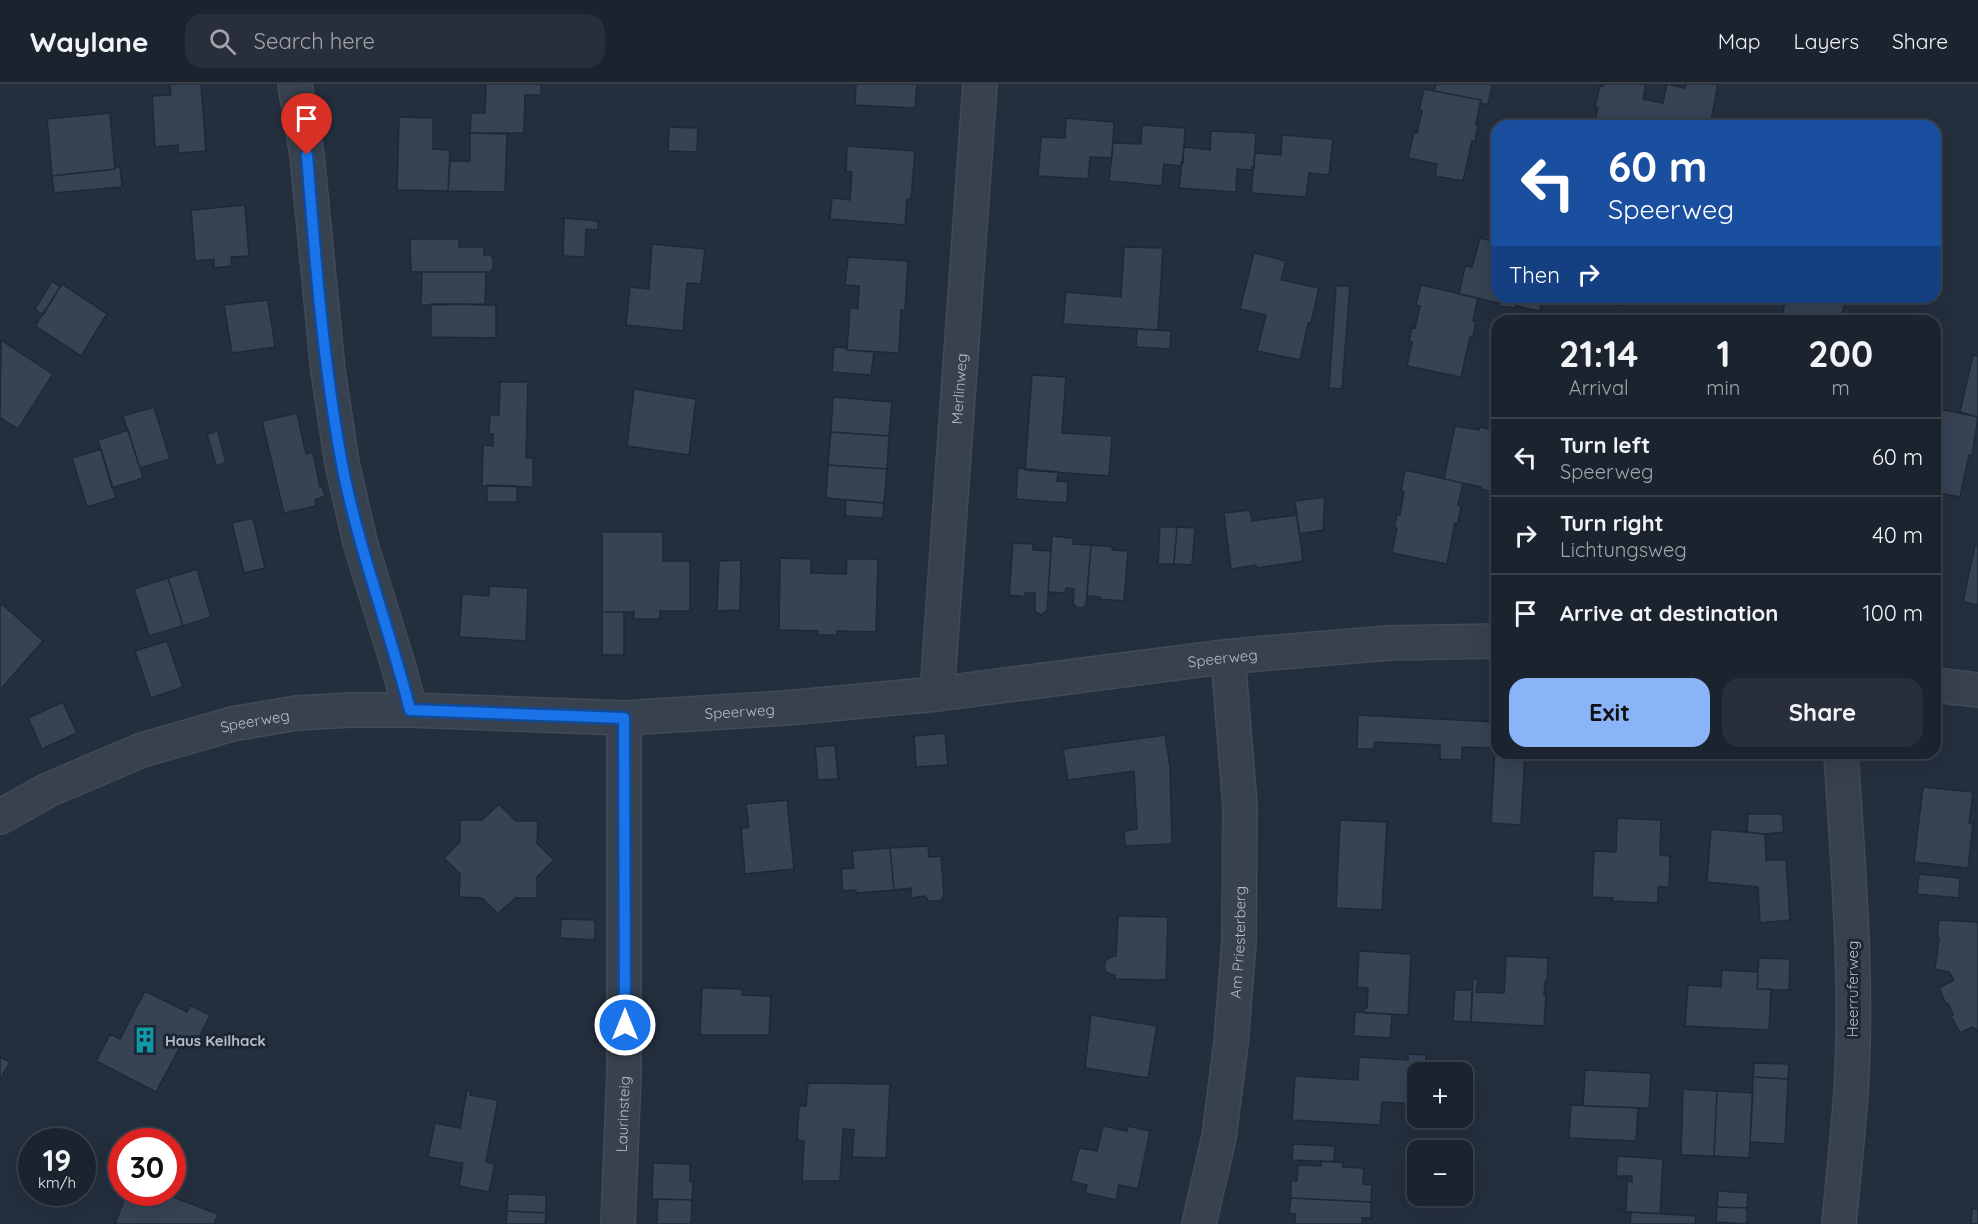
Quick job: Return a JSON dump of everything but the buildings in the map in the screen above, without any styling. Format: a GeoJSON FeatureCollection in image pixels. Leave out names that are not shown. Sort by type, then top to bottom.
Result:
{"type":"FeatureCollection","features":[{"type":"Feature","properties":{"kind":"street"},"geometry":{"type":"LineString","coordinates":[[295,84],[307,155],[328,370],[342,463],[360,542],[410,710]]}},
{"type":"Feature","properties":{"kind":"street","name":"Merlinweg"},"geometry":{"type":"LineString","coordinates":[[937,694],[980,84]]}},
{"type":"Feature","properties":{"kind":"street","name":"Speerweg"},"geometry":{"type":"LineString","coordinates":[[0,817],[48,790],[142,750],[232,724],[297,713],[410,710],[624,718],[786,708],[937,694],[1228,657],[1389,643],[1491,641]]}},
{"type":"Feature","properties":{"kind":"street","name":"Am Priesterberg"},"geometry":{"type":"LineString","coordinates":[[1199,1224],[1220,1137],[1231,1043],[1239,942],[1240,806],[1228,657]]}},
{"type":"Feature","properties":{"kind":"street"},"geometry":{"type":"LineString","coordinates":[[1941,686],[1978,690]]}},
{"type":"Feature","properties":{"kind":"street","name":"Laurinsteig"},"geometry":{"type":"LineString","coordinates":[[618,1224],[624,1072],[624,718]]}},
{"type":"Feature","properties":{"kind":"street","name":"Heerruferweg"},"geometry":{"type":"LineString","coordinates":[[1839,1224],[1851,1090],[1852,979],[1851,917],[1841,759]]}},
{"type":"Feature","properties":{"kind":"place","name":"Haus Keilhack"},"geometry":{"type":"Point","coordinates":[145,1040]}},
{"type":"Feature","properties":{"kind":"route"},"geometry":{"type":"LineString","coordinates":[[307,155],[328,370],[342,463],[360,542],[410,710],[624,718],[625,1025]]}}]}
